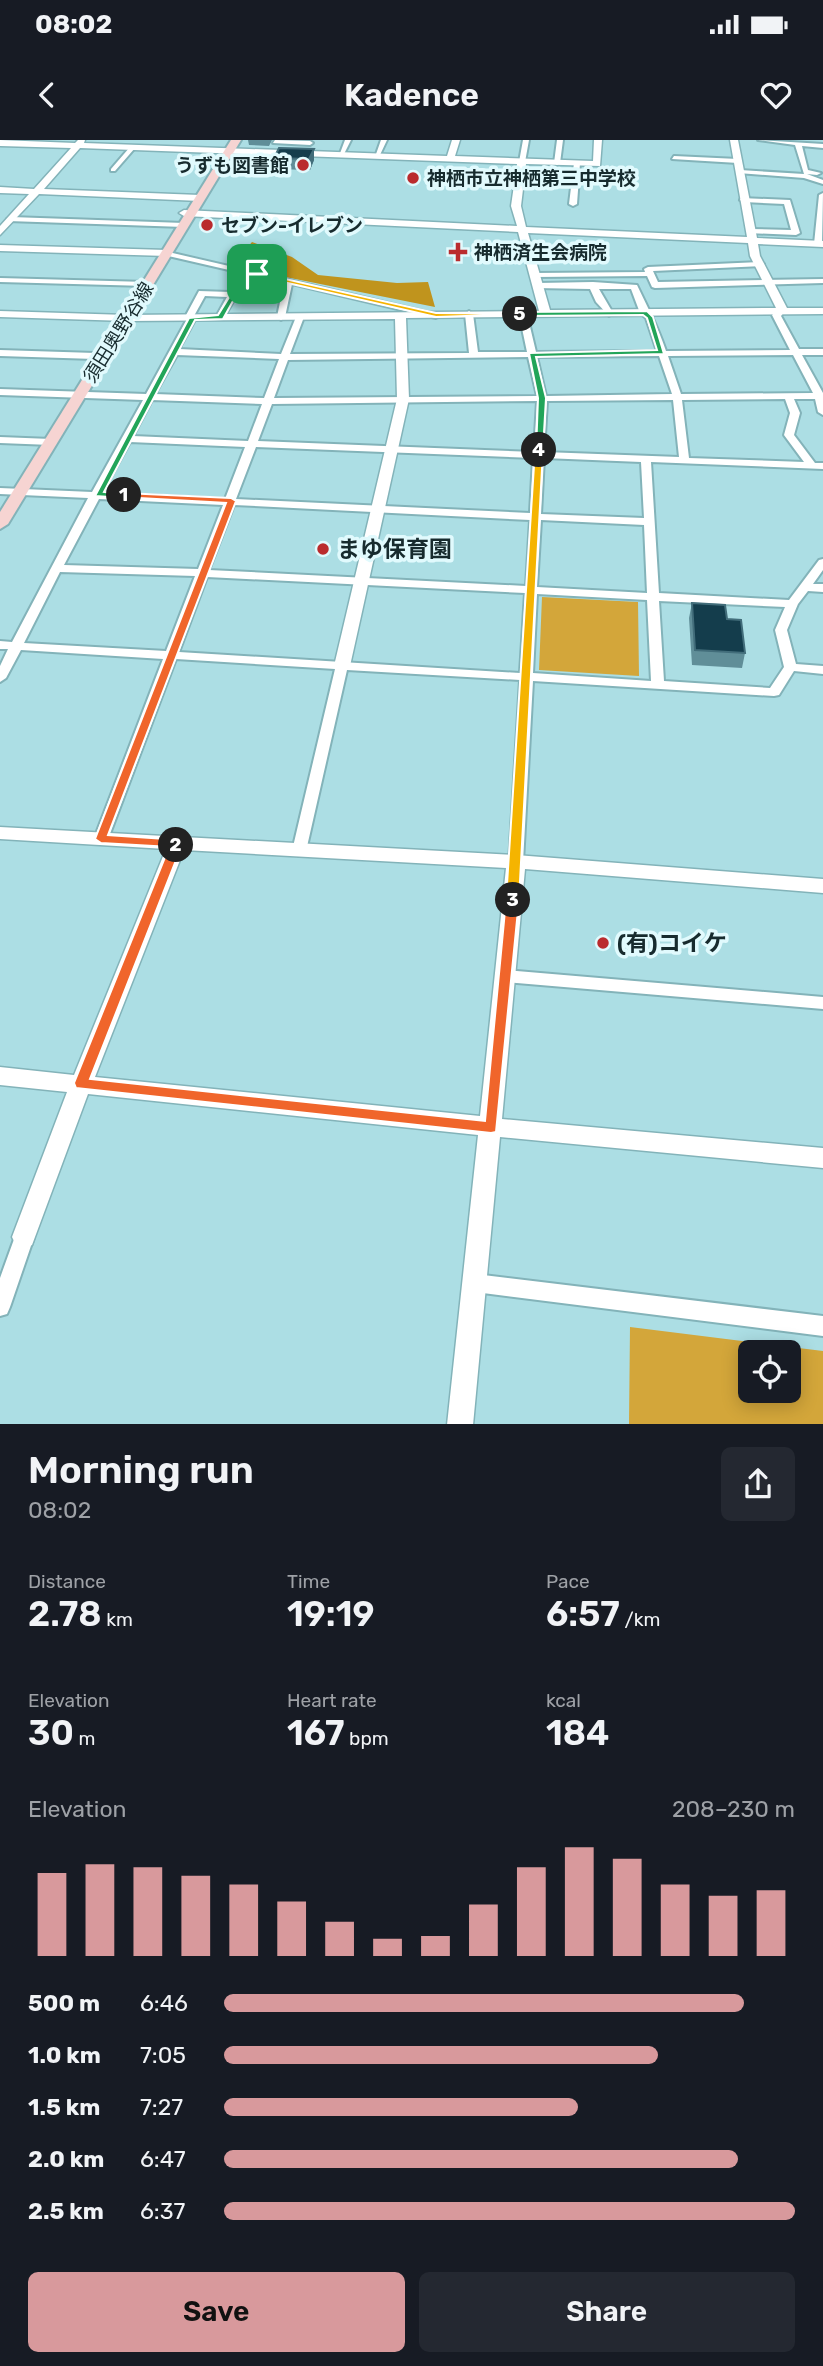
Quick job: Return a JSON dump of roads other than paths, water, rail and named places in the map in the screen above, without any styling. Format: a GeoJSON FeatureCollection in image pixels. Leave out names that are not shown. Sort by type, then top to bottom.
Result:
{"type":"FeatureCollection","features":[{"type":"Feature","properties":{"kind":"main road","name":"須田奥野谷線"},"geometry":{"type":"LineString","coordinates":[[0,508],[46,442],[230,145]]}},
{"type":"Feature","properties":{"kind":"main road","name":"須田奥野谷線"},"geometry":{"type":"LineString","coordinates":[[76,394],[95,356],[123,318]]}},
{"type":"Feature","properties":{"kind":"main road","name":"須田奥野谷線"},"geometry":{"type":"LineString","coordinates":[[0,524],[10,491]]}},
{"type":"Feature","properties":{"kind":"street"},"geometry":{"type":"LineString","coordinates":[[341,155],[348,140]]}},
{"type":"Feature","properties":{"kind":"street"},"geometry":{"type":"LineString","coordinates":[[377,156],[384,140]]}},
{"type":"Feature","properties":{"kind":"street"},"geometry":{"type":"LineString","coordinates":[[450,159],[456,140]]}},
{"type":"Feature","properties":{"kind":"street"},"geometry":{"type":"LineString","coordinates":[[526,140],[516,206],[545,313]]}},
{"type":"Feature","properties":{"kind":"street"},"geometry":{"type":"LineString","coordinates":[[557,163],[560,140]]}},
{"type":"Feature","properties":{"kind":"street"},"geometry":{"type":"LineString","coordinates":[[0,143],[81,143],[132,148],[230,145],[269,152],[304,154],[597,164],[598,140]]}},
{"type":"Feature","properties":{"kind":"street"},"geometry":{"type":"LineString","coordinates":[[734,140],[755,256],[782,307],[781,311]]}},
{"type":"Feature","properties":{"kind":"street"},"geometry":{"type":"LineString","coordinates":[[761,140],[823,146]]}},
{"type":"Feature","properties":{"kind":"street"},"geometry":{"type":"LineString","coordinates":[[269,152],[276,141],[311,141],[304,154]]}},
{"type":"Feature","properties":{"kind":"street"},"geometry":{"type":"LineString","coordinates":[[4,226],[81,143]]}},
{"type":"Feature","properties":{"kind":"street"},"geometry":{"type":"LineString","coordinates":[[798,145],[805,172],[823,173]]}},
{"type":"Feature","properties":{"kind":"street"},"geometry":{"type":"LineString","coordinates":[[113,170],[132,148]]}},
{"type":"Feature","properties":{"kind":"street"},"geometry":{"type":"LineString","coordinates":[[674,158],[805,176],[823,182]]}},
{"type":"Feature","properties":{"kind":"street"},"geometry":{"type":"LineString","coordinates":[[573,204],[577,163]]}},
{"type":"Feature","properties":{"kind":"street"},"geometry":{"type":"LineString","coordinates":[[803,164],[823,166]]}},
{"type":"Feature","properties":{"kind":"street"},"geometry":{"type":"LineString","coordinates":[[0,191],[197,198]]}},
{"type":"Feature","properties":{"kind":"street"},"geometry":{"type":"LineString","coordinates":[[4,226],[184,219],[779,237],[820,244],[823,195]]}},
{"type":"Feature","properties":{"kind":"street"},"geometry":{"type":"LineString","coordinates":[[744,200],[787,202],[796,233],[779,237]]}},
{"type":"Feature","properties":{"kind":"street"},"geometry":{"type":"LineString","coordinates":[[0,248],[163,253],[436,315]]}},
{"type":"Feature","properties":{"kind":"street"},"geometry":{"type":"LineString","coordinates":[[760,264],[648,269],[655,285],[823,281]]}},
{"type":"Feature","properties":{"kind":"street"},"geometry":{"type":"LineString","coordinates":[[220,317],[246,272]]}},
{"type":"Feature","properties":{"kind":"street"},"geometry":{"type":"LineString","coordinates":[[536,281],[649,274]]}},
{"type":"Feature","properties":{"kind":"street"},"geometry":{"type":"LineString","coordinates":[[0,280],[144,284]]}},
{"type":"Feature","properties":{"kind":"street"},"geometry":{"type":"LineString","coordinates":[[281,317],[288,281]]}},
{"type":"Feature","properties":{"kind":"street"},"geometry":{"type":"LineString","coordinates":[[536,281],[634,286],[644,313],[650,317],[677,396],[684,460]]}},
{"type":"Feature","properties":{"kind":"street"},"geometry":{"type":"LineString","coordinates":[[593,285],[598,300],[605,303],[609,313]]}},
{"type":"Feature","properties":{"kind":"street"},"geometry":{"type":"LineString","coordinates":[[0,678],[56,568],[175,352],[202,293],[231,295]]}},
{"type":"Feature","properties":{"kind":"street"},"geometry":{"type":"LineString","coordinates":[[781,311],[776,315],[821,396],[823,412]]}},
{"type":"Feature","properties":{"kind":"street"},"geometry":{"type":"LineString","coordinates":[[0,314],[190,318],[823,311]]}},
{"type":"Feature","properties":{"kind":"street"},"geometry":{"type":"LineString","coordinates":[[470,314],[474,355]]}},
{"type":"Feature","properties":{"kind":"street"},"geometry":{"type":"LineString","coordinates":[[460,1424],[516,862],[536,516],[542,398],[523,314]]}},
{"type":"Feature","properties":{"kind":"street"},"geometry":{"type":"LineString","coordinates":[[299,851],[403,399],[400,316]]}},
{"type":"Feature","properties":{"kind":"street"},"geometry":{"type":"LineString","coordinates":[[101,839],[254,444],[300,317]]}},
{"type":"Feature","properties":{"kind":"street"},"geometry":{"type":"LineString","coordinates":[[175,352],[286,357],[823,352]]}},
{"type":"Feature","properties":{"kind":"street"},"geometry":{"type":"LineString","coordinates":[[0,353],[95,356]]}},
{"type":"Feature","properties":{"kind":"street"},"geometry":{"type":"LineString","coordinates":[[0,392],[269,401],[821,396]]}},
{"type":"Feature","properties":{"kind":"street"},"geometry":{"type":"LineString","coordinates":[[788,396],[794,413],[789,435],[794,446],[807,455],[811,466]]}},
{"type":"Feature","properties":{"kind":"street"},"geometry":{"type":"LineString","coordinates":[[127,439],[823,466]]}},
{"type":"Feature","properties":{"kind":"street"},"geometry":{"type":"LineString","coordinates":[[0,440],[46,442]]}},
{"type":"Feature","properties":{"kind":"street"},"geometry":{"type":"LineString","coordinates":[[646,460],[659,686]]}},
{"type":"Feature","properties":{"kind":"street"},"geometry":{"type":"LineString","coordinates":[[10,491],[648,522]]}},
{"type":"Feature","properties":{"kind":"street"},"geometry":{"type":"LineString","coordinates":[[0,645],[774,692],[790,667],[781,630],[792,604],[823,562]]}},
{"type":"Feature","properties":{"kind":"street"},"geometry":{"type":"LineString","coordinates":[[56,568],[203,573],[792,604]]}},
{"type":"Feature","properties":{"kind":"street"},"geometry":{"type":"LineString","coordinates":[[805,587],[823,588]]}},
{"type":"Feature","properties":{"kind":"street"},"geometry":{"type":"LineString","coordinates":[[790,667],[823,670]]}},
{"type":"Feature","properties":{"kind":"street"},"geometry":{"type":"LineString","coordinates":[[0,833],[516,862],[823,886]]}},
{"type":"Feature","properties":{"kind":"street"},"geometry":{"type":"LineString","coordinates":[[0,1307],[81,1083],[177,843]]}},
{"type":"Feature","properties":{"kind":"street"},"geometry":{"type":"LineString","coordinates":[[506,976],[823,1003]]}},
{"type":"Feature","properties":{"kind":"street"},"geometry":{"type":"LineString","coordinates":[[0,1076],[823,1158]]}},
{"type":"Feature","properties":{"kind":"street"},"geometry":{"type":"LineString","coordinates":[[475,1283],[823,1326]]}},
{"type":"Feature","properties":{"kind":"place","name":"うずも図書館"},"geometry":{"type":"Point","coordinates":[303,165]}},
{"type":"Feature","properties":{"kind":"place","name":"神栖市立神栖第三中学校"},"geometry":{"type":"Point","coordinates":[413,178]}},
{"type":"Feature","properties":{"kind":"place","name":"セブン-イレブン"},"geometry":{"type":"Point","coordinates":[207,225]}},
{"type":"Feature","properties":{"kind":"place","name":"神栖済生会病院"},"geometry":{"type":"Point","coordinates":[458,252]}},
{"type":"Feature","properties":{"kind":"place","name":"まゆ保育園"},"geometry":{"type":"Point","coordinates":[323,549]}},
{"type":"Feature","properties":{"kind":"place","name":"(有)コイケ"},"geometry":{"type":"Point","coordinates":[603,943]}}]}
